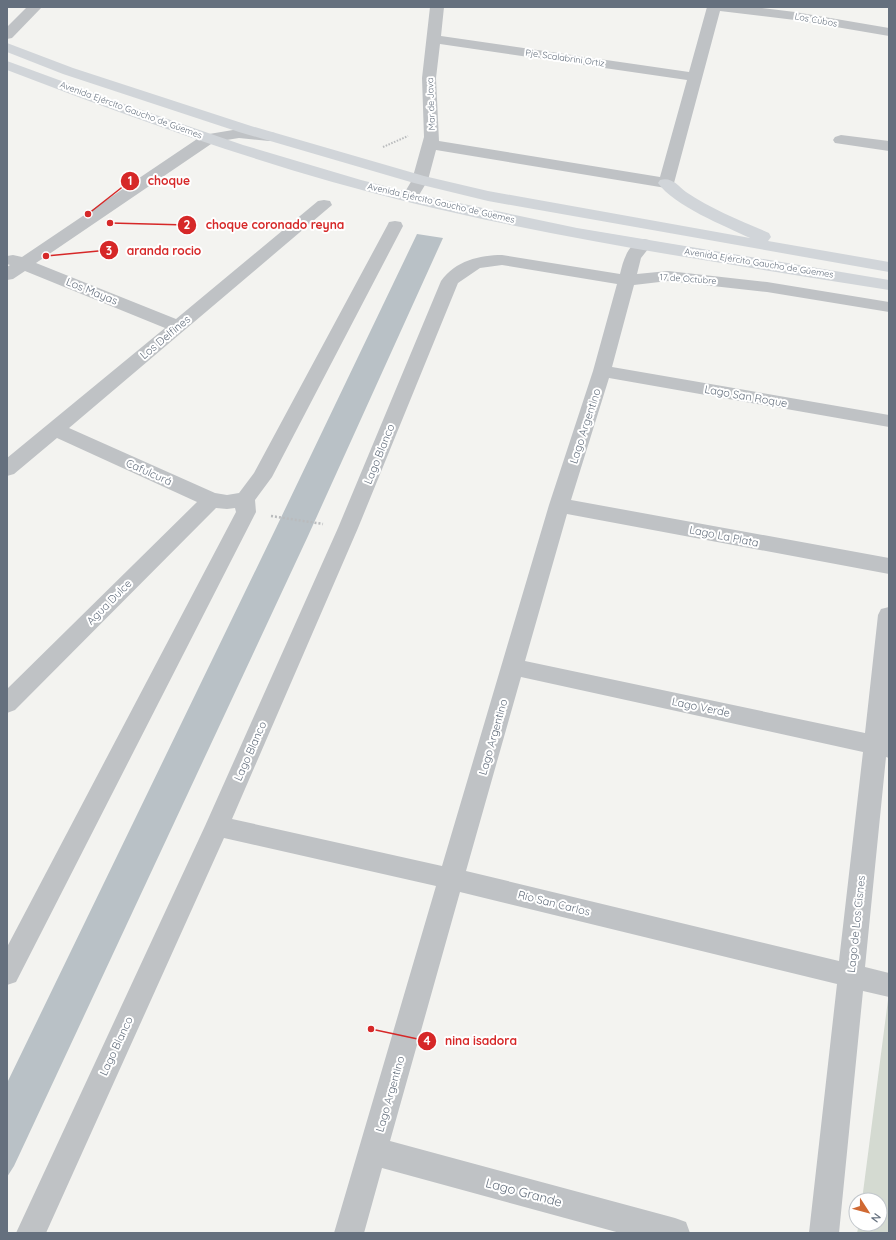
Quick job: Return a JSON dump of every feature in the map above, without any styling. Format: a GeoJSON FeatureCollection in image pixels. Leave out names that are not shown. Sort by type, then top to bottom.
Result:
{"type":"FeatureCollection","features":[{"type":"Feature","properties":{"kind":"main road","name":"Avenida Ejército Gaucho de Güemes"},"geometry":{"type":"LineString","coordinates":[[7,47],[76,73],[269,136],[420,180],[488,196],[889,267]]}},
{"type":"Feature","properties":{"kind":"main road","name":"Avenida Ejército Gaucho de Güemes"},"geometry":{"type":"LineString","coordinates":[[7,65],[99,100],[209,138],[356,183],[410,197],[473,212],[643,244],[889,285]]}},
{"type":"Feature","properties":{"kind":"main road"},"geometry":{"type":"LineString","coordinates":[[666,183],[671,190],[736,225],[796,251]]}},
{"type":"Feature","properties":{"kind":"street"},"geometry":{"type":"LineString","coordinates":[[7,35],[35,7]]}},
{"type":"Feature","properties":{"kind":"street","name":"Mar de Java"},"geometry":{"type":"LineString","coordinates":[[410,197],[420,180],[432,137],[429,78],[437,7]]}},
{"type":"Feature","properties":{"kind":"street"},"geometry":{"type":"LineString","coordinates":[[430,144],[666,183],[714,7]]}},
{"type":"Feature","properties":{"kind":"street","name":"Los Cubos"},"geometry":{"type":"LineString","coordinates":[[719,7],[797,12],[889,32]]}},
{"type":"Feature","properties":{"kind":"street","name":"Pje. Scalabrini Ortiz"},"geometry":{"type":"LineString","coordinates":[[434,40],[695,77]]}},
{"type":"Feature","properties":{"kind":"street"},"geometry":{"type":"LineString","coordinates":[[7,275],[15,260],[209,138],[236,133],[250,133],[269,136]]}},
{"type":"Feature","properties":{"kind":"street"},"geometry":{"type":"LineString","coordinates":[[841,140],[889,146]]}},
{"type":"Feature","properties":{"kind":"street","name":"Los Delfines"},"geometry":{"type":"LineString","coordinates":[[7,469],[324,205]]}},
{"type":"Feature","properties":{"kind":"street"},"geometry":{"type":"LineString","coordinates":[[7,973],[246,506],[395,226]]}},
{"type":"Feature","properties":{"kind":"street","name":"Lago Argentino"},"geometry":{"type":"LineString","coordinates":[[349,1233],[559,505],[602,371],[633,257],[643,244]]}},
{"type":"Feature","properties":{"kind":"street","name":"Los Mayas"},"geometry":{"type":"LineString","coordinates":[[15,260],[177,326]]}},
{"type":"Feature","properties":{"kind":"street","name":"17 de Octubre"},"geometry":{"type":"LineString","coordinates":[[464,268],[486,260],[502,260],[627,280],[647,277],[682,278],[767,287],[889,307]]}},
{"type":"Feature","properties":{"kind":"street","name":"Lago Blanco"},"geometry":{"type":"LineString","coordinates":[[31,1233],[217,826],[348,528],[450,281],[464,268]]}},
{"type":"Feature","properties":{"kind":"street","name":"Lago San Roque"},"geometry":{"type":"LineString","coordinates":[[602,371],[889,421]]}},
{"type":"Feature","properties":{"kind":"street","name":"Cafulcurá"},"geometry":{"type":"LineString","coordinates":[[55,429],[211,500],[246,506]]}},
{"type":"Feature","properties":{"kind":"street","name":"Agua Dulce"},"geometry":{"type":"LineString","coordinates":[[7,704],[211,500]]}},
{"type":"Feature","properties":{"kind":"street","name":"Lago La Plata"},"geometry":{"type":"LineString","coordinates":[[559,505],[889,566]]}},
{"type":"Feature","properties":{"kind":"street","name":"Lago de Los Cisnes"},"geometry":{"type":"LineString","coordinates":[[824,1233],[850,975],[882,746],[889,615]]}},
{"type":"Feature","properties":{"kind":"street","name":"Lago Verde"},"geometry":{"type":"LineString","coordinates":[[513,667],[882,746]]}},
{"type":"Feature","properties":{"kind":"street","name":"Río San Carlos"},"geometry":{"type":"LineString","coordinates":[[217,826],[452,879],[889,985]]}},
{"type":"Feature","properties":{"kind":"street","name":"Lago Grande"},"geometry":{"type":"LineString","coordinates":[[373,1151],[675,1233]]}},
{"type":"Feature","properties":{"kind":"path"},"geometry":{"type":"LineString","coordinates":[[246,506],[348,528]]}},
{"type":"Feature","properties":{"kind":"shaded area"},"geometry":{"type":"Polygon","coordinates":[[[417,234],[443,238],[308,536],[14,1166],[7,1177],[7,1083],[417,234]]]}},
{"type":"Feature","properties":{"kind":"shaded area"},"geometry":{"type":"Polygon","coordinates":[[[888,1000],[889,1233],[857,1233],[888,1232],[888,1192],[863,1192],[888,1000]]]}},
{"type":"Feature","properties":{"kind":"place","name":"choque"},"geometry":{"type":"Point","coordinates":[88,214]}},
{"type":"Feature","properties":{"kind":"place","name":"choque coronado reyna"},"geometry":{"type":"Point","coordinates":[110,223]}},
{"type":"Feature","properties":{"kind":"place","name":"aranda rocio"},"geometry":{"type":"Point","coordinates":[46,256]}},
{"type":"Feature","properties":{"kind":"place","name":"nina isadora"},"geometry":{"type":"Point","coordinates":[371,1029]}}]}
